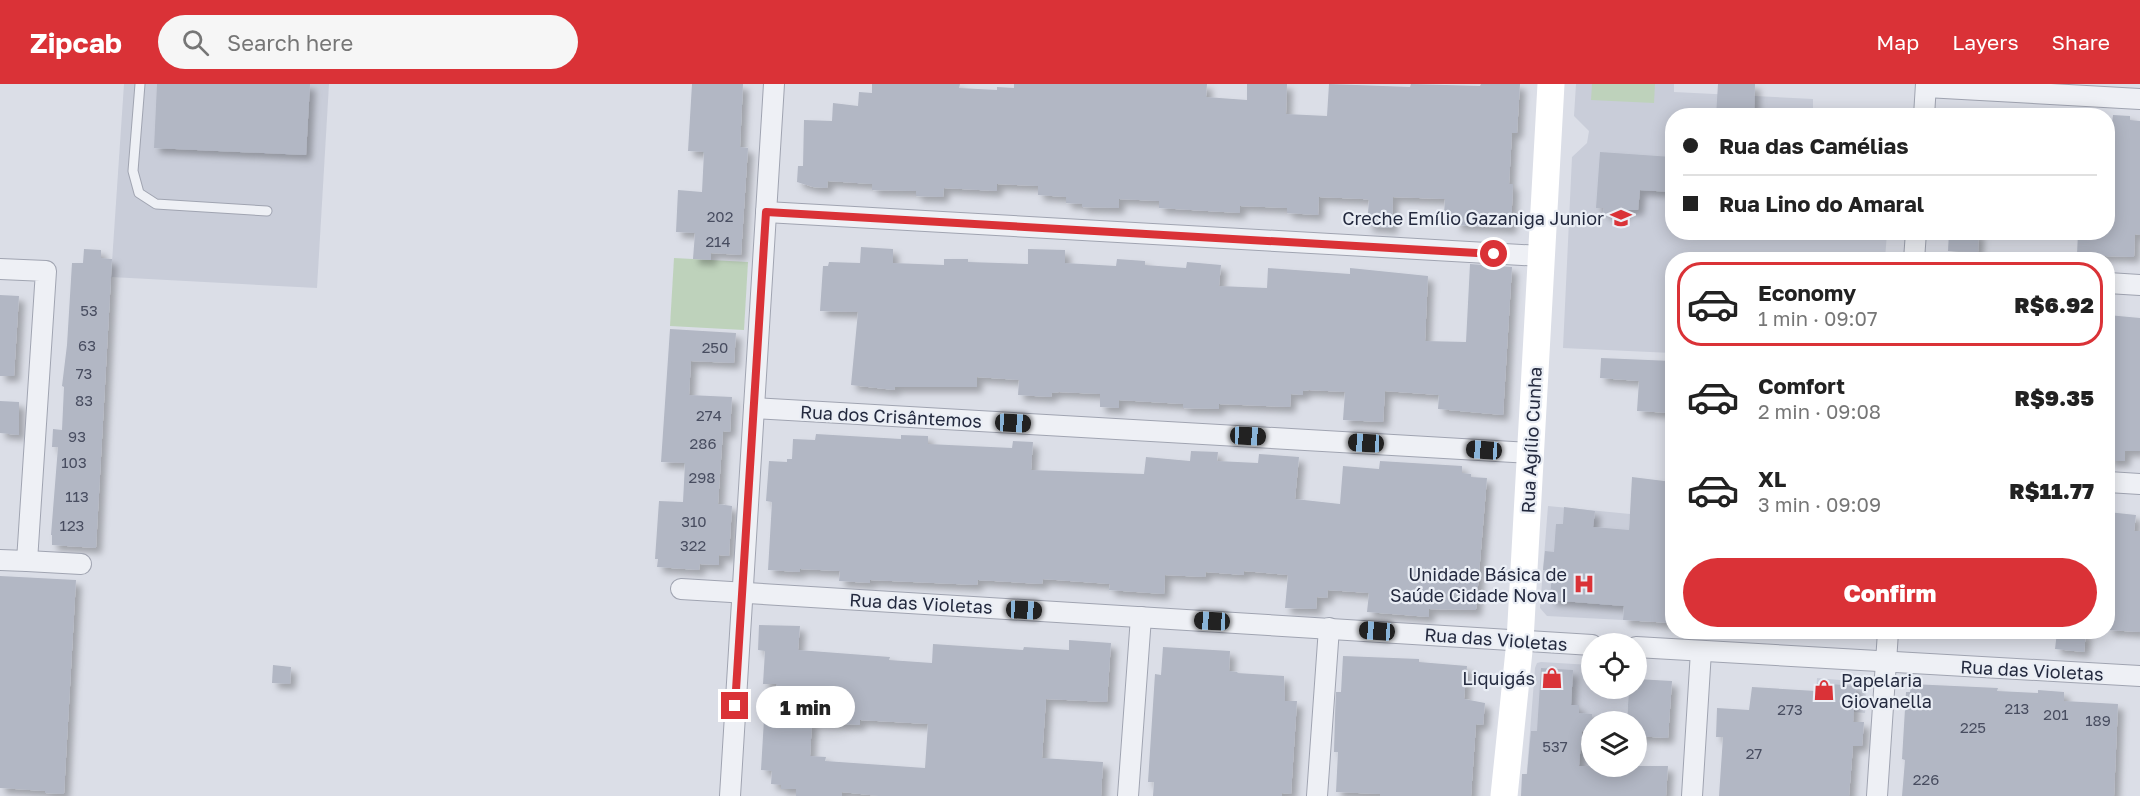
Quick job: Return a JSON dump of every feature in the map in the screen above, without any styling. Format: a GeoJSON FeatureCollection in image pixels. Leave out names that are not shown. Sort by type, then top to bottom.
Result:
{"type":"FeatureCollection","features":[{"type":"Feature","properties":{"kind":"main road","name":"Rua Agílio Cunha"},"geometry":{"type":"LineString","coordinates":[[1504,796],[1520,640],[1551,84]]}},
{"type":"Feature","properties":{"kind":"street"},"geometry":{"type":"LineString","coordinates":[[730,796],[774,84]]}},
{"type":"Feature","properties":{"kind":"street"},"geometry":{"type":"LineString","coordinates":[[1925,108],[1926,86],[2140,99]]}},
{"type":"Feature","properties":{"kind":"street"},"geometry":{"type":"LineString","coordinates":[[766,212],[1541,256]]}},
{"type":"Feature","properties":{"kind":"street"},"geometry":{"type":"LineString","coordinates":[[0,269],[46,272],[27,561]]}},
{"type":"Feature","properties":{"kind":"street"},"geometry":{"type":"LineString","coordinates":[[2115,283],[2140,285]]}},
{"type":"Feature","properties":{"kind":"street","name":"Rua dos Crisântemos"},"geometry":{"type":"LineString","coordinates":[[754,408],[1531,453]]}},
{"type":"Feature","properties":{"kind":"street"},"geometry":{"type":"LineString","coordinates":[[2115,482],[2140,484]]}},
{"type":"Feature","properties":{"kind":"street"},"geometry":{"type":"LineString","coordinates":[[0,560],[81,564]]}},
{"type":"Feature","properties":{"kind":"street","name":"Rua das Violetas"},"geometry":{"type":"LineString","coordinates":[[681,589],[1581,644]]}},
{"type":"Feature","properties":{"kind":"street"},"geometry":{"type":"LineString","coordinates":[[1128,796],[1141,616]]}},
{"type":"Feature","properties":{"kind":"street"},"geometry":{"type":"LineString","coordinates":[[1317,796],[1329,628]]}},
{"type":"Feature","properties":{"kind":"street"},"geometry":{"type":"LineString","coordinates":[[1877,796],[1888,639]]}},
{"type":"Feature","properties":{"kind":"street","name":"Rua das Violetas"},"geometry":{"type":"LineString","coordinates":[[1647,648],[2140,676]]}},
{"type":"Feature","properties":{"kind":"street"},"geometry":{"type":"LineString","coordinates":[[1692,796],[1701,651]]}},
{"type":"Feature","properties":{"kind":"lane"},"geometry":{"type":"LineString","coordinates":[[140,84],[134,171],[140,193],[156,204],[267,211]]}},
{"type":"Feature","properties":{"kind":"shaded area"},"geometry":{"type":"Polygon","coordinates":[[[124,84],[329,84],[317,288],[111,277],[124,84]]]}},
{"type":"Feature","properties":{"kind":"shaded area","name":"Creche Emílio Gazaniga Junior"},"geometry":{"type":"Polygon","coordinates":[[[1576,84],[1674,84],[1674,92],[1813,99],[1813,108],[1665,108],[1665,240],[1886,240],[1886,252],[1665,252],[1665,353],[1563,348],[1572,157],[1587,143],[1589,131],[1574,116],[1576,84]]]}},
{"type":"Feature","properties":{"kind":"shaded area","name":"Unidade Básica de Saúde Cidade Nova I"},"geometry":{"type":"Polygon","coordinates":[[[1548,506],[1630,514],[1623,620],[1547,616],[1540,608],[1548,506]]]}},
{"type":"Feature","properties":{"kind":"shaded area"},"geometry":{"type":"Polygon","coordinates":[[[1537,663],[1581,664],[1581,699],[1628,699],[1628,711],[1581,711],[1581,771],[1525,796],[1535,668],[1537,663]]]}},
{"type":"Feature","properties":{"kind":"shaded area"},"geometry":{"type":"Polygon","coordinates":[[[1817,678],[1863,682],[1866,685],[1865,713],[1854,712],[1853,723],[1814,721],[1817,678]]]}},
{"type":"Feature","properties":{"kind":"green space"},"geometry":{"type":"Polygon","coordinates":[[[1592,84],[1655,84],[1654,103],[1591,100],[1592,84]]]}},
{"type":"Feature","properties":{"kind":"green space"},"geometry":{"type":"Polygon","coordinates":[[[674,258],[748,262],[744,330],[670,326],[674,258]]]}},
{"type":"Feature","properties":{"kind":"building"},"geometry":{"type":"Polygon","coordinates":[[[157,84],[310,84],[306,155],[154,148],[157,84]]]}},
{"type":"Feature","properties":{"kind":"building"},"geometry":{"type":"Polygon","coordinates":[[[692,84],[743,84],[740,147],[748,148],[741,255],[711,253],[711,260],[693,259],[695,233],[676,232],[678,190],[702,192],[704,152],[688,151],[692,84]]]}},
{"type":"Feature","properties":{"kind":"building"},"geometry":{"type":"Polygon","coordinates":[[[872,84],[960,84],[959,88],[997,90],[997,87],[1014,88],[1014,84],[1207,84],[1206,97],[1247,100],[1247,84],[1287,84],[1286,114],[1327,116],[1329,84],[1410,87],[1411,84],[1480,86],[1481,84],[1520,84],[1517,133],[1512,133],[1509,184],[1513,184],[1511,228],[1455,225],[1456,214],[1444,214],[1445,199],[1393,197],[1392,228],[1367,226],[1369,200],[1363,199],[1319,197],[1318,215],[1287,213],[1287,208],[1240,206],[1240,213],[1159,208],[1159,201],[1119,199],[1119,208],[1082,207],[1082,204],[1066,203],[1066,197],[1038,195],[1038,186],[997,184],[997,191],[944,188],[943,197],[916,196],[916,191],[872,190],[872,184],[828,181],[827,188],[797,182],[798,166],[803,166],[804,120],[832,121],[833,103],[858,106],[859,92],[872,93],[872,84]]]}},
{"type":"Feature","properties":{"kind":"building"},"geometry":{"type":"Polygon","coordinates":[[[1718,84],[1755,84],[1754,108],[1716,108],[1718,84]]]}},
{"type":"Feature","properties":{"kind":"building"},"geometry":{"type":"Polygon","coordinates":[[[2115,115],[2130,116],[2130,120],[2140,121],[2140,235],[2135,234],[2134,257],[2115,256],[2115,252],[2077,252],[2078,240],[2115,240],[2115,115]]]}},
{"type":"Feature","properties":{"kind":"building"},"geometry":{"type":"Polygon","coordinates":[[[1600,152],[1665,157],[1665,192],[1640,190],[1638,210],[1625,210],[1624,215],[1603,214],[1604,208],[1596,208],[1600,152]]]}},
{"type":"Feature","properties":{"kind":"building"},"geometry":{"type":"Polygon","coordinates":[[[1949,240],[1979,240],[1978,252],[1948,251],[1949,240]]]}},
{"type":"Feature","properties":{"kind":"building"},"geometry":{"type":"Polygon","coordinates":[[[861,247],[893,249],[893,263],[944,265],[944,259],[968,259],[968,262],[1028,264],[1028,249],[1065,250],[1065,263],[1116,266],[1117,259],[1145,261],[1145,265],[1186,268],[1187,262],[1221,265],[1219,286],[1267,288],[1268,268],[1350,274],[1350,268],[1428,276],[1425,341],[1466,342],[1470,264],[1512,267],[1503,415],[1438,409],[1439,395],[1385,391],[1383,422],[1343,420],[1345,392],[1309,390],[1303,391],[1303,395],[1291,394],[1290,407],[1219,404],[1219,409],[1183,408],[1183,404],[1119,400],[1119,408],[1100,407],[1100,394],[1059,392],[1052,393],[1051,397],[1018,395],[1019,380],[977,377],[977,387],[895,387],[894,390],[851,385],[858,312],[820,311],[823,266],[828,266],[829,262],[860,263],[861,247]]]}},
{"type":"Feature","properties":{"kind":"building"},"geometry":{"type":"Polygon","coordinates":[[[84,249],[101,250],[101,258],[112,259],[96,548],[52,545],[51,535],[58,447],[52,447],[53,429],[62,430],[64,387],[62,386],[72,263],[83,263],[84,249]]]}},
{"type":"Feature","properties":{"kind":"building"},"geometry":{"type":"Polygon","coordinates":[[[0,295],[19,296],[14,376],[0,376],[0,295]]]}},
{"type":"Feature","properties":{"kind":"building"},"geometry":{"type":"Polygon","coordinates":[[[2115,316],[2140,318],[2140,451],[2125,451],[2125,461],[2115,461],[2115,316]]]}},
{"type":"Feature","properties":{"kind":"building"},"geometry":{"type":"Polygon","coordinates":[[[670,329],[736,333],[734,363],[691,361],[689,395],[732,397],[730,432],[723,431],[718,504],[732,506],[729,556],[719,555],[719,565],[700,564],[699,570],[657,567],[658,559],[655,559],[659,501],[683,502],[685,463],[661,462],[670,329]]]}},
{"type":"Feature","properties":{"kind":"building"},"geometry":{"type":"Polygon","coordinates":[[[1601,358],[1665,361],[1665,413],[1637,411],[1639,381],[1600,378],[1601,358]]]}},
{"type":"Feature","properties":{"kind":"building"},"geometry":{"type":"Polygon","coordinates":[[[0,401],[19,402],[19,435],[0,433],[0,401]]]}},
{"type":"Feature","properties":{"kind":"building"},"geometry":{"type":"Polygon","coordinates":[[[816,434],[901,439],[901,435],[928,436],[928,444],[1012,448],[1013,441],[1033,442],[1031,470],[1144,474],[1146,457],[1190,461],[1191,451],[1218,452],[1217,461],[1258,463],[1259,454],[1299,457],[1295,499],[1340,504],[1343,466],[1379,469],[1380,461],[1462,466],[1462,473],[1471,474],[1471,477],[1487,478],[1476,610],[1429,609],[1429,617],[1367,612],[1369,593],[1328,590],[1327,598],[1317,597],[1316,609],[1285,608],[1288,575],[1244,571],[1244,575],[1206,572],[1205,577],[1165,575],[1164,594],[1109,590],[1110,584],[1043,579],[1042,584],[978,580],[977,585],[870,580],[870,583],[839,581],[840,571],[768,570],[772,502],[766,501],[769,461],[787,462],[787,459],[792,459],[793,439],[815,440],[816,434]]]}},
{"type":"Feature","properties":{"kind":"building"},"geometry":{"type":"Polygon","coordinates":[[[1632,477],[1665,481],[1665,623],[1623,620],[1624,606],[1550,600],[1552,571],[1543,570],[1545,551],[1554,552],[1556,524],[1563,524],[1564,507],[1595,511],[1593,527],[1629,530],[1632,477]]]}},
{"type":"Feature","properties":{"kind":"building"},"geometry":{"type":"Polygon","coordinates":[[[2115,513],[2136,515],[2134,531],[2140,531],[2140,632],[2115,630],[2115,513]]]}},
{"type":"Feature","properties":{"kind":"building"},"geometry":{"type":"Polygon","coordinates":[[[0,576],[76,580],[64,794],[0,788],[0,576]]]}},
{"type":"Feature","properties":{"kind":"building"},"geometry":{"type":"Polygon","coordinates":[[[759,625],[800,626],[798,650],[890,657],[889,660],[932,663],[933,644],[1023,650],[1024,647],[1069,650],[1069,640],[1111,643],[1107,702],[1046,699],[1042,758],[1103,762],[1101,796],[879,796],[842,792],[842,796],[796,796],[796,789],[781,789],[781,785],[771,784],[772,771],[761,770],[764,719],[774,720],[777,684],[763,684],[765,651],[758,650],[759,625]],[[860,720],[860,725],[812,722],[810,756],[826,757],[825,761],[925,768],[928,724],[860,720]]]}},
{"type":"Feature","properties":{"kind":"building"},"geometry":{"type":"Polygon","coordinates":[[[2056,639],[2085,639],[2084,652],[2055,649],[2056,639]]]}},
{"type":"Feature","properties":{"kind":"building"},"geometry":{"type":"Polygon","coordinates":[[[1163,647],[1230,651],[1229,671],[1284,676],[1285,701],[1297,701],[1291,794],[1282,793],[1282,796],[1153,796],[1154,782],[1148,782],[1155,674],[1161,675],[1163,647]]]}},
{"type":"Feature","properties":{"kind":"building"},"geometry":{"type":"Polygon","coordinates":[[[1343,656],[1419,659],[1419,662],[1467,666],[1464,699],[1485,703],[1483,725],[1476,724],[1471,796],[1380,796],[1380,794],[1336,792],[1338,752],[1334,752],[1336,692],[1341,692],[1343,656]]]}},
{"type":"Feature","properties":{"kind":"building"},"geometry":{"type":"Polygon","coordinates":[[[273,665],[291,667],[290,684],[272,683],[273,665]]]}},
{"type":"Feature","properties":{"kind":"building"},"geometry":{"type":"Polygon","coordinates":[[[1541,668],[1573,670],[1571,705],[1579,705],[1579,713],[1581,713],[1579,766],[1581,766],[1581,777],[1647,777],[1647,766],[1668,766],[1666,796],[1521,796],[1522,774],[1527,774],[1531,731],[1537,731],[1541,668]]]}},
{"type":"Feature","properties":{"kind":"building"},"geometry":{"type":"Polygon","coordinates":[[[1647,680],[1672,681],[1668,738],[1647,737],[1647,711],[1628,711],[1628,699],[1647,699],[1647,680]]]}},
{"type":"Feature","properties":{"kind":"building"},"geometry":{"type":"Polygon","coordinates":[[[1817,683],[1856,686],[1853,722],[1864,722],[1862,746],[1853,746],[1849,796],[1719,796],[1723,737],[1716,737],[1717,708],[1749,710],[1752,687],[1816,691],[1817,683]]]}},
{"type":"Feature","properties":{"kind":"building"},"geometry":{"type":"Polygon","coordinates":[[[1911,684],[1998,688],[1997,691],[2064,692],[2064,701],[2118,704],[2114,796],[1902,796],[1906,692],[1910,692],[1911,684]]]}},
{"type":"Feature","properties":{"kind":"place","name":"Creche Emílio Gazaniga Junior"},"geometry":{"type":"Point","coordinates":[1621,218]}},
{"type":"Feature","properties":{"kind":"place","name":"Unidade Básica de Saúde Cidade Nova I"},"geometry":{"type":"Point","coordinates":[1584,584]}},
{"type":"Feature","properties":{"kind":"place","name":"Liquigás"},"geometry":{"type":"Point","coordinates":[1552,678]}},
{"type":"Feature","properties":{"kind":"place","name":"Papelaria Giovanella"},"geometry":{"type":"Point","coordinates":[1824,690]}},
{"type":"Feature","properties":{"kind":"route"},"geometry":{"type":"LineString","coordinates":[[735,706],[766,212],[1494,254]]}}]}
